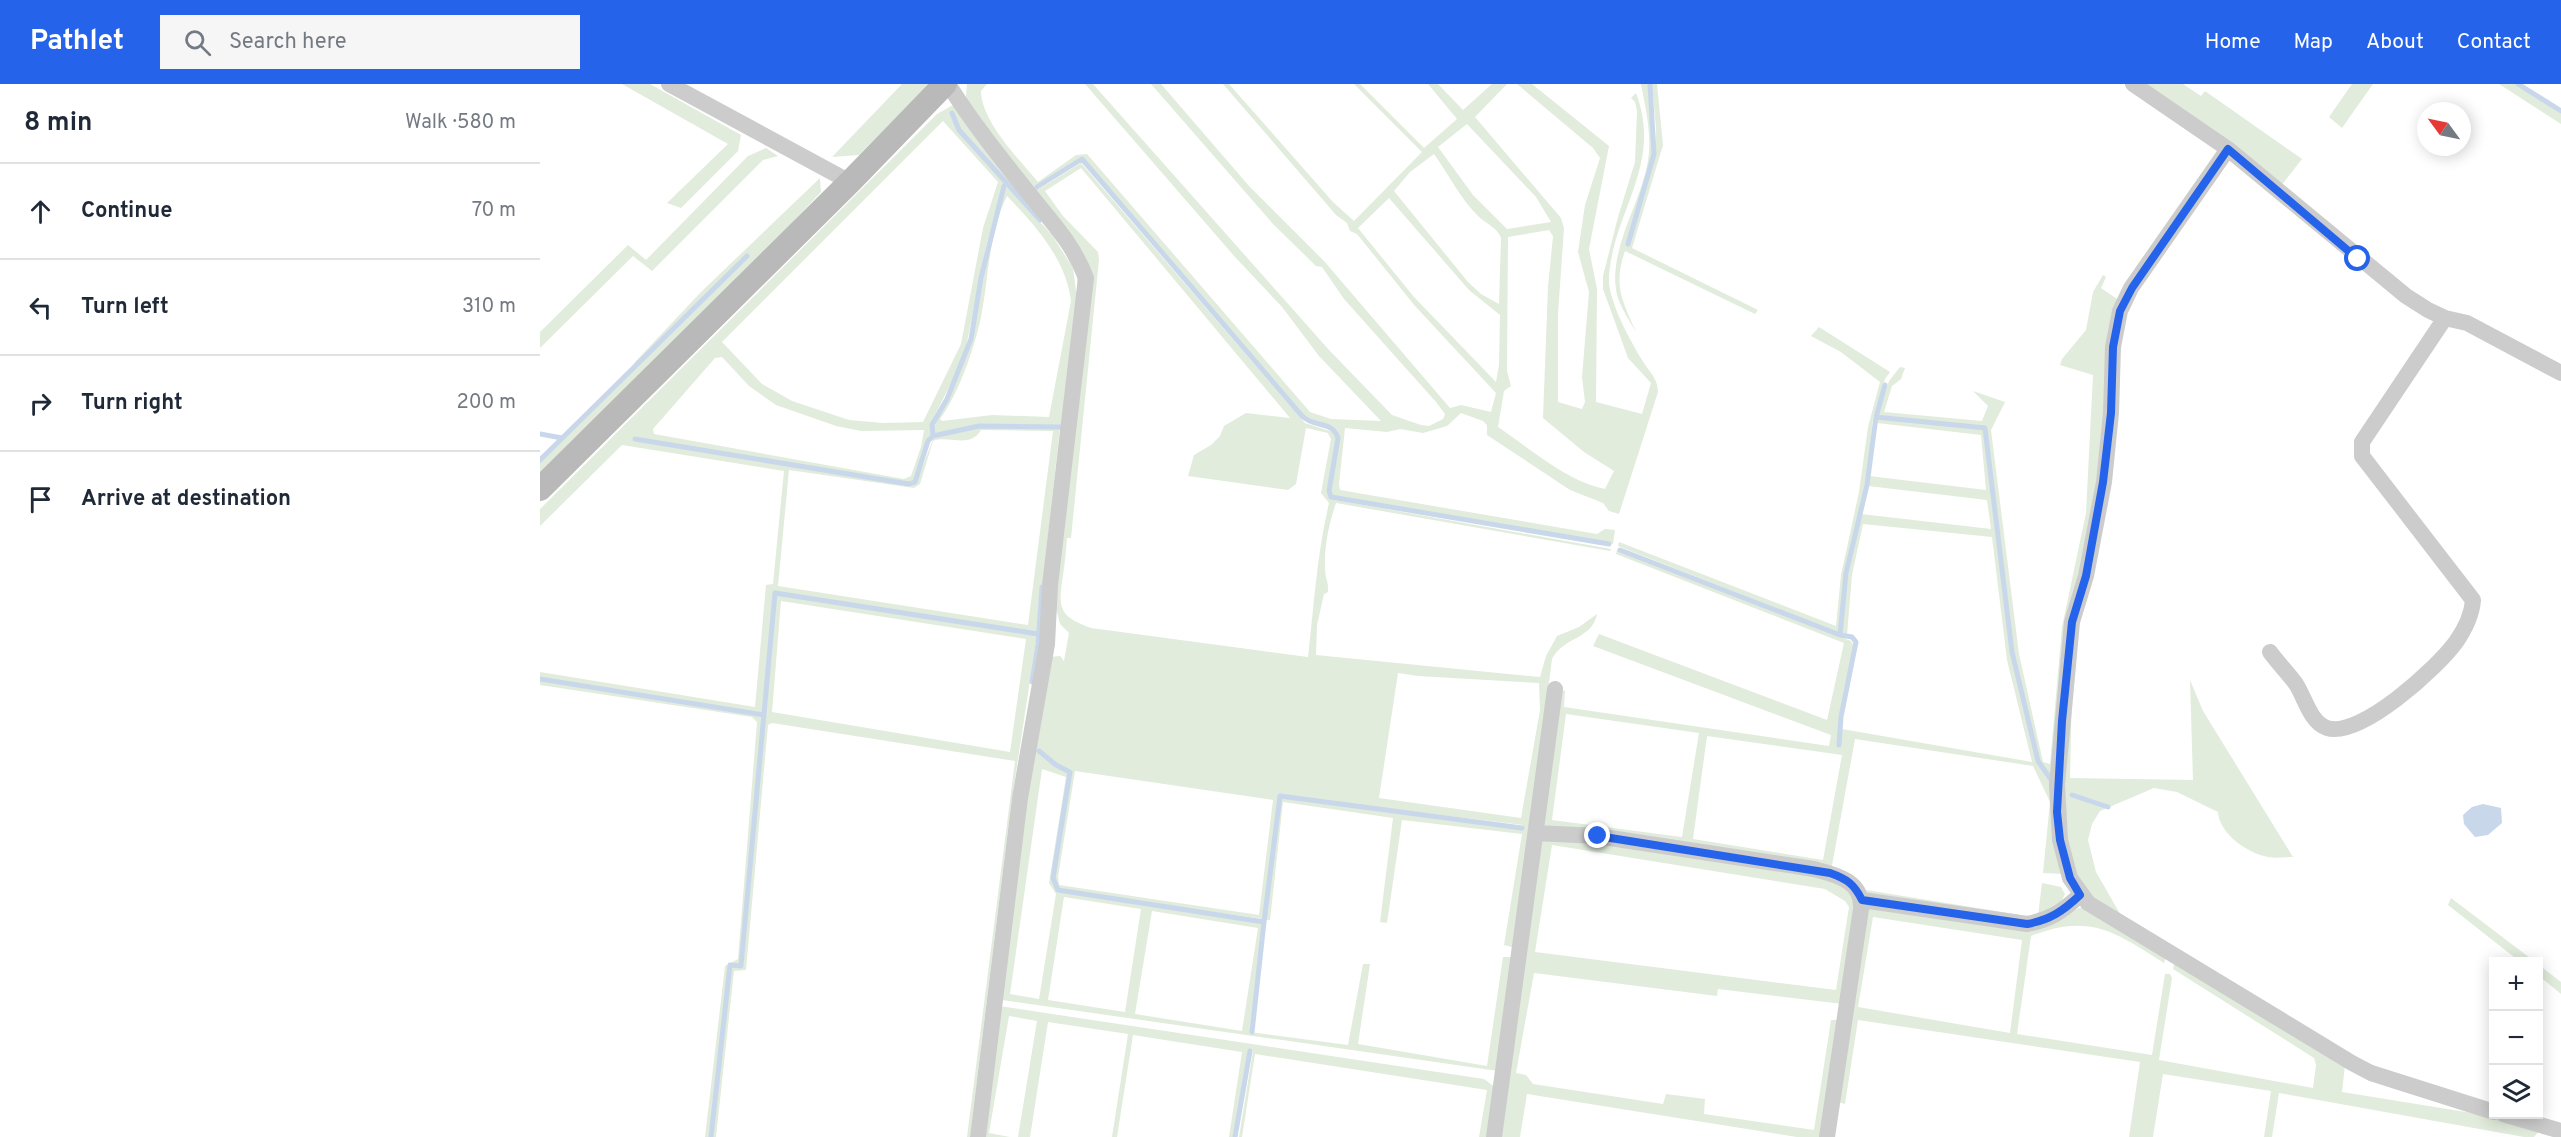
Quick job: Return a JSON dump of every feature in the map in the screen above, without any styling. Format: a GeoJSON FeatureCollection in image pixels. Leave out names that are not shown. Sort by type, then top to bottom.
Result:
{"type":"FeatureCollection","features":[{"type":"Feature","properties":{"kind":"main road"},"geometry":{"type":"LineString","coordinates":[[540,489],[946,84]]}},
{"type":"Feature","properties":{"kind":"street"},"geometry":{"type":"LineString","coordinates":[[669,84],[850,182]]}},
{"type":"Feature","properties":{"kind":"street"},"geometry":{"type":"LineString","coordinates":[[946,84],[982,135],[1073,248],[1086,278],[1050,585],[1047,644],[1020,798],[978,1137]]}},
{"type":"Feature","properties":{"kind":"street"},"geometry":{"type":"LineString","coordinates":[[2133,84],[2228,149],[2358,259],[2406,296],[2445,318],[2467,323],[2561,373]]}},
{"type":"Feature","properties":{"kind":"street"},"geometry":{"type":"LineString","coordinates":[[2228,149],[2132,288],[2120,311],[2116,328],[2105,473],[2086,576],[2072,622],[2057,785],[2060,840],[2070,878],[2080,895],[2088,903],[2352,1063],[2372,1073],[2489,1111]]}},
{"type":"Feature","properties":{"kind":"street"},"geometry":{"type":"LineString","coordinates":[[2270,652],[2296,685],[2315,719],[2328,728],[2345,729],[2367,719],[2424,676],[2446,654],[2466,625],[2472,612],[2473,600],[2362,456],[2362,442],[2445,318]]}},
{"type":"Feature","properties":{"kind":"street"},"geometry":{"type":"LineString","coordinates":[[1494,1137],[1555,690]]}},
{"type":"Feature","properties":{"kind":"street"},"geometry":{"type":"LineString","coordinates":[[1536,833],[1598,836],[1814,869],[1845,878],[1854,885],[1862,900],[1827,1137]]}},
{"type":"Feature","properties":{"kind":"street"},"geometry":{"type":"LineString","coordinates":[[1862,900],[2027,924],[2054,916],[2080,895]]}},
{"type":"Feature","properties":{"kind":"street"},"geometry":{"type":"LineString","coordinates":[[2517,1119],[2554,1132]]}},
{"type":"Feature","properties":{"kind":"green space"},"geometry":{"type":"Polygon","coordinates":[[[622,84],[650,84],[741,135],[738,151],[681,208],[667,203],[728,144],[622,84]]]}},
{"type":"Feature","properties":{"kind":"green space"},"geometry":{"type":"Polygon","coordinates":[[[902,84],[929,84],[859,155],[832,157],[902,84]]]}},
{"type":"Feature","properties":{"kind":"green space"},"geometry":{"type":"Polygon","coordinates":[[[967,84],[987,84],[981,91],[987,115],[1002,139],[1038,182],[1076,155],[1087,154],[1310,412],[1331,419],[1381,421],[1319,356],[1282,307],[1235,257],[1085,84],[1093,84],[1329,350],[1392,415],[1429,426],[1443,419],[1445,414],[1436,402],[1344,299],[1322,267],[1316,266],[1273,224],[1151,84],[1161,84],[1249,186],[1324,261],[1450,408],[1461,405],[1491,412],[1496,393],[1415,306],[1357,234],[1350,231],[1347,223],[1336,215],[1223,84],[1229,84],[1333,202],[1354,221],[1422,152],[1354,84],[1360,84],[1424,148],[1457,119],[1428,84],[1438,84],[1463,110],[1492,84],[1507,84],[1475,117],[1561,218],[1564,228],[1558,314],[1558,402],[1582,409],[1585,402],[1582,377],[1589,292],[1578,252],[1585,205],[1600,158],[1593,148],[1517,84],[1532,84],[1609,146],[1589,249],[1597,289],[1596,402],[1642,414],[1651,383],[1628,358],[1603,289],[1603,276],[1635,162],[1637,111],[1635,102],[1631,98],[1636,93],[1643,119],[1644,142],[1641,165],[1613,252],[1609,285],[1620,319],[1637,352],[1655,379],[1658,392],[1619,514],[1609,511],[1603,503],[1570,490],[1487,435],[1487,425],[1483,421],[1461,413],[1447,426],[1423,433],[1400,429],[1387,432],[1345,428],[1339,484],[1340,490],[1597,534],[1605,529],[1615,530],[1613,544],[1332,496],[1339,438],[1336,432],[1333,428],[1303,415],[1082,158],[1036,188],[1039,189],[1081,163],[1305,423],[1333,432],[1336,438],[1327,491],[1330,499],[1611,549],[1610,551],[1336,503],[1329,527],[1325,561],[1328,592],[1324,594],[1317,625],[1316,655],[1540,677],[1546,656],[1557,636],[1579,627],[1597,614],[1590,629],[1563,646],[1552,659],[1515,948],[1504,945],[1522,834],[1402,820],[1387,923],[1380,922],[1393,818],[1283,802],[1270,920],[1266,920],[1281,798],[1522,830],[1523,825],[1279,795],[1263,919],[1061,890],[1056,886],[1055,877],[1072,770],[1057,764],[1040,749],[1038,752],[1055,767],[1069,773],[1052,878],[1057,891],[1263,922],[1250,1032],[1348,1045],[1363,964],[1370,964],[1358,1044],[1487,1066],[1503,957],[1514,957],[1498,1071],[1002,1000],[1020,831],[1050,657],[1060,656],[1064,661],[1069,633],[1060,624],[1055,604],[1089,286],[969,105],[966,96],[967,84]],[[1467,124],[1438,147],[1473,195],[1507,229],[1551,222],[1536,197],[1467,124]],[[1434,154],[1410,172],[1394,191],[1468,282],[1481,294],[1499,304],[1501,238],[1497,231],[1478,216],[1466,202],[1434,154]],[[1081,168],[1045,191],[1063,216],[1098,252],[1071,538],[1067,538],[1061,586],[1061,603],[1066,615],[1091,628],[1308,657],[1319,560],[1329,503],[1321,493],[1331,439],[1328,433],[1306,428],[1296,484],[1288,490],[1188,476],[1194,455],[1211,445],[1220,436],[1224,426],[1246,413],[1290,418],[1081,168]],[[1389,198],[1358,228],[1414,297],[1496,382],[1499,365],[1500,315],[1469,290],[1389,198]],[[1549,230],[1508,237],[1507,371],[1511,386],[1504,391],[1498,427],[1563,472],[1605,489],[1614,471],[1584,452],[1543,418],[1548,287],[1553,236],[1549,230]],[[1398,673],[1379,798],[1521,818],[1540,710],[1539,683],[1398,673]],[[1042,769],[1010,994],[1039,999],[1056,894],[1049,883],[1066,777],[1042,769]],[[1075,771],[1058,877],[1059,885],[1259,915],[1273,800],[1075,771]],[[1064,897],[1048,1000],[1125,1012],[1141,909],[1064,897]],[[1152,911],[1135,1014],[1242,1031],[1258,928],[1152,911]]]}},
{"type":"Feature","properties":{"kind":"green space"},"geometry":{"type":"Polygon","coordinates":[[[1641,84],[1649,84],[1654,128],[1653,154],[1627,243],[1629,244],[1655,154],[1656,128],[1652,84],[1657,84],[1663,145],[1632,248],[1758,310],[1755,314],[1625,251],[1621,263],[1621,292],[1636,332],[1623,309],[1617,295],[1615,278],[1617,261],[1626,227],[1644,177],[1649,151],[1648,122],[1641,84]]]}},
{"type":"Feature","properties":{"kind":"green space"},"geometry":{"type":"Polygon","coordinates":[[[2140,84],[2183,84],[2201,96],[2205,91],[2302,159],[2281,186],[2140,84]]]}},
{"type":"Feature","properties":{"kind":"green space"},"geometry":{"type":"Polygon","coordinates":[[[2352,84],[2373,84],[2342,128],[2329,117],[2352,84]]]}},
{"type":"Feature","properties":{"kind":"green space"},"geometry":{"type":"Polygon","coordinates":[[[2499,84],[2516,84],[2561,112],[2561,124],[2499,84]]]}},
{"type":"Feature","properties":{"kind":"green space"},"geometry":{"type":"Polygon","coordinates":[[[953,105],[1061,238],[1077,268],[1081,296],[1080,320],[1052,536],[1044,642],[1015,805],[975,1137],[972,1137],[1014,806],[1039,644],[1040,614],[1079,298],[1076,267],[1054,234],[960,129],[950,111],[958,131],[1052,235],[1073,268],[1077,298],[1074,337],[1061,426],[979,425],[934,434],[933,430],[972,339],[990,243],[1004,192],[1002,189],[987,243],[964,357],[933,419],[932,435],[914,481],[909,483],[636,438],[635,440],[909,485],[916,483],[934,437],[979,427],[1060,428],[1037,632],[774,591],[762,714],[540,678],[540,672],[755,707],[766,585],[773,584],[784,471],[622,445],[540,526],[540,509],[937,114],[953,105]],[[943,121],[722,342],[762,384],[792,401],[849,420],[883,423],[923,422],[961,344],[983,228],[998,182],[943,121]],[[1007,196],[996,225],[981,317],[974,343],[959,384],[940,419],[942,421],[992,415],[1049,417],[1071,301],[1068,286],[1063,271],[1048,244],[1007,196]],[[722,357],[715,358],[653,429],[654,434],[904,479],[911,476],[924,430],[861,431],[836,426],[776,405],[749,386],[722,357]],[[981,430],[976,436],[965,440],[933,441],[920,484],[914,488],[789,470],[778,586],[1028,625],[1053,431],[981,430]]]}},
{"type":"Feature","properties":{"kind":"green space"},"geometry":{"type":"Polygon","coordinates":[[[766,148],[778,156],[763,160],[652,271],[633,256],[540,348],[540,332],[628,245],[646,260],[748,156],[766,148]]]}},
{"type":"Feature","properties":{"kind":"green space"},"geometry":{"type":"Polygon","coordinates":[[[820,178],[821,192],[540,478],[540,462],[747,257],[633,367],[635,362],[701,292],[820,178]]]}},
{"type":"Feature","properties":{"kind":"green space"},"geometry":{"type":"Polygon","coordinates":[[[2103,275],[2106,277],[2101,288],[2120,301],[2102,459],[2054,780],[2039,761],[2014,653],[1987,427],[1878,415],[1889,381],[1900,367],[1905,368],[1901,379],[1892,386],[1884,412],[1982,421],[1988,406],[1973,391],[2005,402],[1991,430],[2019,654],[2043,762],[2050,764],[2062,627],[2086,513],[2093,375],[2060,365],[2062,359],[2086,330],[2093,292],[2103,275]]]}},
{"type":"Feature","properties":{"kind":"green space"},"geometry":{"type":"Polygon","coordinates":[[[1819,327],[1890,372],[1885,379],[1873,418],[1866,485],[1845,573],[1839,633],[1618,546],[1619,542],[1836,626],[1841,575],[1859,492],[1868,427],[1880,382],[1841,352],[1811,336],[1819,327]]]}},
{"type":"Feature","properties":{"kind":"green space"},"geometry":{"type":"Polygon","coordinates":[[[1878,418],[1984,429],[2011,652],[2037,763],[2054,785],[2063,874],[2043,873],[2050,802],[2033,766],[1855,739],[1831,871],[1543,826],[1559,693],[1565,690],[1564,707],[1829,746],[1831,735],[1593,646],[1599,634],[1827,720],[1844,643],[1616,554],[1617,550],[1851,641],[1854,646],[1839,721],[1837,747],[1841,747],[1842,729],[2032,762],[2007,660],[1992,537],[1863,524],[1852,575],[1847,635],[1842,634],[1848,573],[1861,514],[1991,529],[1987,500],[1868,486],[1869,476],[1986,490],[1981,435],[1877,423],[1878,418]],[[1566,714],[1552,820],[1682,837],[1699,733],[1566,714]],[[1707,736],[1693,839],[1823,860],[1842,755],[1707,736]]]}},
{"type":"Feature","properties":{"kind":"green space"},"geometry":{"type":"Polygon","coordinates":[[[776,594],[1037,635],[1011,805],[970,1137],[967,1137],[1015,761],[772,723],[768,725],[746,970],[734,971],[716,1137],[712,1137],[731,966],[743,967],[776,594]],[[781,601],[772,712],[1010,752],[1026,639],[781,601]]]}},
{"type":"Feature","properties":{"kind":"green space"},"geometry":{"type":"Polygon","coordinates":[[[2073,641],[2070,778],[2193,780],[2190,680],[2203,711],[2293,857],[2267,857],[2249,850],[2234,840],[2223,827],[2218,812],[2177,792],[2154,788],[2100,811],[2092,824],[2088,840],[2096,872],[2123,919],[2084,894],[2071,866],[2065,837],[2063,804],[2064,734],[2073,641]]]}},
{"type":"Feature","properties":{"kind":"green space"},"geometry":{"type":"Polygon","coordinates":[[[540,681],[762,717],[740,964],[729,964],[709,1137],[705,1137],[725,966],[738,959],[757,722],[752,717],[540,685],[540,681]]]}},
{"type":"Feature","properties":{"kind":"green space"},"geometry":{"type":"Polygon","coordinates":[[[1542,841],[1597,841],[1836,880],[1857,900],[1843,1004],[1718,989],[1717,996],[1534,973],[1516,1073],[1526,1075],[1533,1084],[1663,1104],[1666,1094],[1705,1099],[1704,1114],[1814,1130],[1831,1020],[1840,1020],[1823,1137],[1797,1137],[1527,1094],[1520,1137],[1497,1137],[1542,841]],[[1552,845],[1535,952],[1836,990],[1849,907],[1845,901],[1825,889],[1552,845]]]}},
{"type":"Feature","properties":{"kind":"green space"},"geometry":{"type":"Polygon","coordinates":[[[2042,883],[2061,887],[2065,894],[2058,908],[2033,921],[1866,899],[1866,890],[2033,917],[2038,916],[2042,883]]]}},
{"type":"Feature","properties":{"kind":"green space"},"geometry":{"type":"Polygon","coordinates":[[[2451,898],[2529,957],[2514,957],[2448,905],[2451,898]]]}},
{"type":"Feature","properties":{"kind":"green space"},"geometry":{"type":"Polygon","coordinates":[[[1870,907],[2026,929],[2082,907],[2167,954],[2164,963],[2131,942],[2101,929],[2070,926],[2031,936],[2017,1034],[2152,1055],[2165,974],[2170,974],[2172,978],[2159,1060],[2313,1088],[2316,1065],[2314,1058],[2173,969],[2175,959],[2345,1065],[2342,1092],[2472,1113],[2481,1112],[2489,1115],[2489,1119],[2502,1119],[2539,1131],[2534,1137],[2524,1137],[2279,1093],[2272,1137],[2264,1137],[2271,1091],[2163,1074],[2153,1137],[2129,1137],[2140,1062],[1858,1020],[1845,1104],[1837,1102],[1864,913],[1870,907]],[[1873,917],[1858,1007],[2010,1033],[2022,940],[1873,917]]]}},
{"type":"Feature","properties":{"kind":"green space"},"geometry":{"type":"Polygon","coordinates":[[[2543,968],[2561,982],[2561,994],[2543,979],[2543,968]]]}},
{"type":"Feature","properties":{"kind":"green space"},"geometry":{"type":"Polygon","coordinates":[[[999,1006],[1484,1079],[1495,1087],[1488,1137],[1479,1137],[1487,1090],[1255,1054],[1242,1137],[1239,1137],[1253,1051],[1250,1049],[1234,1137],[1229,1137],[1242,1052],[1133,1035],[1117,1137],[1112,1137],[1128,1034],[1048,1022],[1030,1137],[1018,1137],[1037,1021],[1009,1016],[989,1133],[1010,1137],[981,1137],[999,1006]]]}},
{"type":"Feature","properties":{"kind":"water"},"geometry":{"type":"Polygon","coordinates":[[[2483,804],[2501,808],[2502,823],[2488,835],[2475,837],[2464,824],[2463,815],[2472,807],[2483,804]]]}},
{"type":"Feature","properties":{"kind":"waterway"},"geometry":{"type":"LineString","coordinates":[[1628,244],[1654,154],[1650,84]]}},
{"type":"Feature","properties":{"kind":"waterway"},"geometry":{"type":"LineString","coordinates":[[2518,84],[2561,111]]}},
{"type":"Feature","properties":{"kind":"waterway"},"geometry":{"type":"LineString","coordinates":[[952,113],[959,130],[1040,220]]}},
{"type":"Feature","properties":{"kind":"waterway"},"geometry":{"type":"LineString","coordinates":[[1037,187],[1082,159],[1302,416],[1307,420],[1327,426],[1335,432],[1338,438],[1329,491],[1331,497],[1609,544]]}},
{"type":"Feature","properties":{"kind":"waterway"},"geometry":{"type":"LineString","coordinates":[[933,436],[932,425],[947,399],[971,339],[981,278],[1004,186]]}},
{"type":"Feature","properties":{"kind":"waterway"},"geometry":{"type":"LineString","coordinates":[[540,460],[747,256]]}},
{"type":"Feature","properties":{"kind":"waterway"},"geometry":{"type":"LineString","coordinates":[[1620,550],[1840,635],[1846,573],[1867,485],[1876,417],[1885,385]]}},
{"type":"Feature","properties":{"kind":"waterway"},"geometry":{"type":"LineString","coordinates":[[1876,417],[1985,428],[2012,652],[2038,761],[2052,781]]}},
{"type":"Feature","properties":{"kind":"waterway"},"geometry":{"type":"LineString","coordinates":[[635,439],[909,484],[915,482],[928,441],[933,436],[979,426],[1061,427]]}},
{"type":"Feature","properties":{"kind":"waterway"},"geometry":{"type":"LineString","coordinates":[[540,434],[562,438]]}},
{"type":"Feature","properties":{"kind":"waterway"},"geometry":{"type":"LineString","coordinates":[[1032,682],[1038,644],[1042,587]]}},
{"type":"Feature","properties":{"kind":"waterway"},"geometry":{"type":"LineString","coordinates":[[711,1137],[730,965],[741,966],[775,593],[1038,634]]}},
{"type":"Feature","properties":{"kind":"waterway"},"geometry":{"type":"LineString","coordinates":[[1839,745],[1841,717],[1856,642],[1852,637],[1840,635]]}},
{"type":"Feature","properties":{"kind":"waterway"},"geometry":{"type":"LineString","coordinates":[[540,679],[764,715]]}},
{"type":"Feature","properties":{"kind":"waterway"},"geometry":{"type":"LineString","coordinates":[[1039,751],[1056,765],[1070,772],[1053,878],[1058,890],[1264,922],[1252,1032]]}},
{"type":"Feature","properties":{"kind":"waterway"},"geometry":{"type":"LineString","coordinates":[[2072,795],[2108,807]]}},
{"type":"Feature","properties":{"kind":"waterway"},"geometry":{"type":"LineString","coordinates":[[1264,922],[1280,796],[1522,828]]}},
{"type":"Feature","properties":{"kind":"waterway"},"geometry":{"type":"LineString","coordinates":[[1235,1137],[1250,1051]]}},
{"type":"Feature","properties":{"kind":"route"},"geometry":{"type":"LineString","coordinates":[[1598,836],[1814,869],[1845,878],[1854,885],[1862,900],[2027,924],[2046,920],[2063,911],[2080,895],[2070,878],[2060,840],[2057,812],[2062,721],[2072,622],[2086,576],[2098,520],[2111,413],[2113,347],[2120,311],[2132,288],[2228,149],[2358,259]]}}]}
